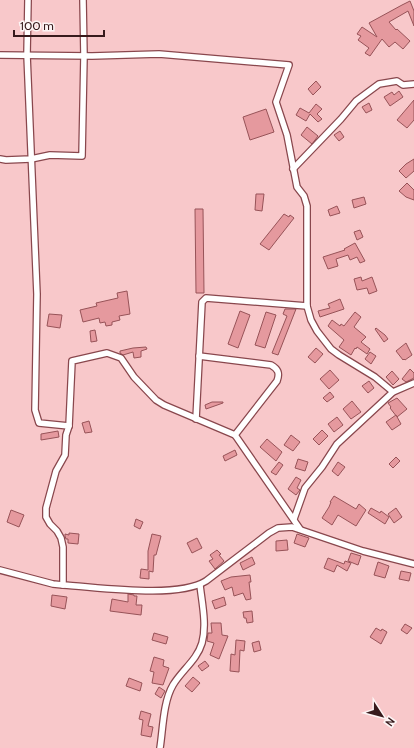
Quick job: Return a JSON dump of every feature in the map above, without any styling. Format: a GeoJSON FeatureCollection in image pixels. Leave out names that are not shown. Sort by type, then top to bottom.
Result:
{"type":"FeatureCollection","features":[{"type":"Feature","properties":{"kind":"street"},"geometry":{"type":"LineString","coordinates":[[28,0],[27,55],[37,294],[35,410],[39,423],[70,426]]}},
{"type":"Feature","properties":{"kind":"street"},"geometry":{"type":"LineString","coordinates":[[0,159],[31,159],[50,155],[82,156],[84,56],[83,0]]}},
{"type":"Feature","properties":{"kind":"street"},"geometry":{"type":"LineString","coordinates":[[0,55],[84,56],[159,54],[289,65],[276,102],[287,135],[296,187],[304,196],[307,206],[307,306],[311,320],[317,331],[332,349],[346,360],[375,377],[393,392]]}},
{"type":"Feature","properties":{"kind":"street"},"geometry":{"type":"LineString","coordinates":[[293,169],[341,119],[356,101],[379,84],[397,81],[403,85],[414,84]]}},
{"type":"Feature","properties":{"kind":"street"},"geometry":{"type":"LineString","coordinates":[[196,419],[202,302],[206,298],[307,306]]}},
{"type":"Feature","properties":{"kind":"street"},"geometry":{"type":"LineString","coordinates":[[63,585],[63,547],[61,538],[50,524],[46,516],[46,508],[56,471],[65,455],[66,435],[70,426],[72,361],[107,353],[122,358],[134,377],[156,400],[196,419],[235,434],[300,529]]}},
{"type":"Feature","properties":{"kind":"street"},"geometry":{"type":"LineString","coordinates":[[199,356],[271,365],[279,373],[277,382],[235,434]]}},
{"type":"Feature","properties":{"kind":"street"},"geometry":{"type":"LineString","coordinates":[[294,519],[305,488],[338,444],[393,392],[414,383]]}},
{"type":"Feature","properties":{"kind":"street"},"geometry":{"type":"LineString","coordinates":[[0,570],[53,584],[156,591],[174,590],[200,585],[269,533],[285,526],[300,529],[363,551],[414,564]]}},
{"type":"Feature","properties":{"kind":"street"},"geometry":{"type":"LineString","coordinates":[[160,748],[163,717],[173,685],[199,652],[202,642],[204,631],[200,585]]}},
{"type":"Feature","properties":{"kind":"building"},"geometry":{"type":"Polygon","coordinates":[[[410,1],[414,11],[414,26],[408,11],[389,22],[396,30],[397,29],[410,41],[403,49],[395,42],[389,47],[382,39],[370,56],[365,53],[369,48],[358,40],[361,36],[357,34],[362,27],[377,37],[369,23],[410,1]]]}},
{"type":"Feature","properties":{"kind":"building"},"geometry":{"type":"Polygon","coordinates":[[[316,81],[321,87],[313,95],[308,89],[316,81]]]}},
{"type":"Feature","properties":{"kind":"building"},"geometry":{"type":"Polygon","coordinates":[[[399,91],[403,97],[390,106],[384,97],[392,92],[394,95],[399,91]]]}},
{"type":"Feature","properties":{"kind":"building"},"geometry":{"type":"Polygon","coordinates":[[[414,100],[414,120],[407,128],[397,120],[414,100]]]}},
{"type":"Feature","properties":{"kind":"building"},"geometry":{"type":"Polygon","coordinates":[[[369,103],[372,110],[366,113],[362,107],[369,103]]]}},
{"type":"Feature","properties":{"kind":"building"},"geometry":{"type":"Polygon","coordinates":[[[316,104],[322,109],[317,114],[322,119],[318,122],[310,114],[306,121],[296,115],[300,108],[309,113],[316,104]]]}},
{"type":"Feature","properties":{"kind":"building"},"geometry":{"type":"Polygon","coordinates":[[[266,109],[274,132],[250,140],[243,117],[266,109]]]}},
{"type":"Feature","properties":{"kind":"building"},"geometry":{"type":"Polygon","coordinates":[[[307,127],[318,136],[312,144],[301,135],[307,127]]]}},
{"type":"Feature","properties":{"kind":"building"},"geometry":{"type":"Polygon","coordinates":[[[340,131],[344,137],[339,141],[334,135],[340,131]]]}},
{"type":"Feature","properties":{"kind":"building"},"geometry":{"type":"Polygon","coordinates":[[[414,159],[414,171],[406,178],[399,171],[414,159]]]}},
{"type":"Feature","properties":{"kind":"building"},"geometry":{"type":"Polygon","coordinates":[[[407,183],[414,190],[414,200],[406,197],[399,191],[407,183]]]}},
{"type":"Feature","properties":{"kind":"building"},"geometry":{"type":"Polygon","coordinates":[[[256,194],[264,194],[262,211],[255,210],[256,194]]]}},
{"type":"Feature","properties":{"kind":"building"},"geometry":{"type":"Polygon","coordinates":[[[364,197],[366,204],[354,208],[352,200],[364,197]]]}},
{"type":"Feature","properties":{"kind":"building"},"geometry":{"type":"Polygon","coordinates":[[[337,206],[340,213],[330,216],[328,210],[337,206]]]}},
{"type":"Feature","properties":{"kind":"building"},"geometry":{"type":"Polygon","coordinates":[[[195,209],[203,209],[204,293],[196,293],[195,209]]]}},
{"type":"Feature","properties":{"kind":"building"},"geometry":{"type":"Polygon","coordinates":[[[284,214],[289,217],[290,215],[294,218],[269,250],[260,244],[284,214]]]}},
{"type":"Feature","properties":{"kind":"building"},"geometry":{"type":"Polygon","coordinates":[[[360,230],[363,237],[357,240],[354,232],[360,230]]]}},
{"type":"Feature","properties":{"kind":"building"},"geometry":{"type":"Polygon","coordinates":[[[355,243],[365,261],[360,263],[357,257],[350,260],[348,255],[336,259],[338,266],[328,269],[323,257],[345,250],[344,249],[355,243]]]}},
{"type":"Feature","properties":{"kind":"building"},"geometry":{"type":"Polygon","coordinates":[[[361,277],[362,281],[372,277],[377,291],[369,294],[367,288],[357,290],[354,279],[361,277]]]}},
{"type":"Feature","properties":{"kind":"building"},"geometry":{"type":"Polygon","coordinates":[[[127,291],[130,314],[119,316],[120,320],[112,322],[112,325],[106,326],[105,322],[100,323],[99,318],[83,322],[80,310],[97,306],[96,303],[118,298],[117,293],[127,291]]]}},
{"type":"Feature","properties":{"kind":"building"},"geometry":{"type":"Polygon","coordinates":[[[340,299],[344,309],[320,317],[318,311],[330,308],[328,304],[340,299]]]}},
{"type":"Feature","properties":{"kind":"building"},"geometry":{"type":"Polygon","coordinates":[[[285,309],[296,309],[278,355],[272,353],[287,316],[283,314],[285,309]]]}},
{"type":"Feature","properties":{"kind":"building"},"geometry":{"type":"Polygon","coordinates":[[[240,311],[250,315],[238,348],[228,344],[240,311]]]}},
{"type":"Feature","properties":{"kind":"building"},"geometry":{"type":"Polygon","coordinates":[[[266,312],[276,315],[265,348],[255,345],[266,312]]]}},
{"type":"Feature","properties":{"kind":"building"},"geometry":{"type":"Polygon","coordinates":[[[355,312],[361,317],[354,327],[366,337],[361,342],[370,349],[367,354],[357,347],[351,355],[339,347],[344,340],[328,326],[332,320],[340,326],[341,324],[344,326],[355,312]]]}},
{"type":"Feature","properties":{"kind":"building"},"geometry":{"type":"Polygon","coordinates":[[[49,314],[62,315],[60,328],[47,326],[49,314]]]}},
{"type":"Feature","properties":{"kind":"building"},"geometry":{"type":"Polygon","coordinates":[[[376,328],[388,339],[384,342],[375,329],[376,328]]]}},
{"type":"Feature","properties":{"kind":"building"},"geometry":{"type":"Polygon","coordinates":[[[95,330],[97,341],[91,342],[90,331],[95,330]]]}},
{"type":"Feature","properties":{"kind":"building"},"geometry":{"type":"Polygon","coordinates":[[[406,343],[412,355],[403,360],[396,351],[406,343]]]}},
{"type":"Feature","properties":{"kind":"building"},"geometry":{"type":"Polygon","coordinates":[[[146,347],[147,349],[141,351],[141,357],[134,358],[133,352],[123,355],[120,353],[120,351],[133,348],[146,347]]]}},
{"type":"Feature","properties":{"kind":"building"},"geometry":{"type":"Polygon","coordinates":[[[316,348],[323,354],[315,363],[308,357],[316,348]]]}},
{"type":"Feature","properties":{"kind":"building"},"geometry":{"type":"Polygon","coordinates":[[[370,352],[376,356],[371,364],[365,359],[370,352]]]}},
{"type":"Feature","properties":{"kind":"building"},"geometry":{"type":"Polygon","coordinates":[[[410,369],[414,373],[414,378],[406,382],[402,379],[410,369]]]}},
{"type":"Feature","properties":{"kind":"building"},"geometry":{"type":"Polygon","coordinates":[[[330,370],[339,380],[329,389],[320,379],[330,370]]]}},
{"type":"Feature","properties":{"kind":"building"},"geometry":{"type":"Polygon","coordinates":[[[392,371],[399,379],[393,385],[386,377],[392,371]]]}},
{"type":"Feature","properties":{"kind":"building"},"geometry":{"type":"Polygon","coordinates":[[[369,381],[374,388],[368,393],[362,386],[369,381]]]}},
{"type":"Feature","properties":{"kind":"building"},"geometry":{"type":"Polygon","coordinates":[[[330,392],[334,397],[327,402],[323,398],[330,392]]]}},
{"type":"Feature","properties":{"kind":"building"},"geometry":{"type":"Polygon","coordinates":[[[397,398],[407,409],[397,417],[388,403],[397,398]]]}},
{"type":"Feature","properties":{"kind":"building"},"geometry":{"type":"Polygon","coordinates":[[[352,401],[361,412],[351,419],[343,409],[352,401]]]}},
{"type":"Feature","properties":{"kind":"building"},"geometry":{"type":"Polygon","coordinates":[[[212,402],[223,403],[206,409],[205,405],[212,402]]]}},
{"type":"Feature","properties":{"kind":"building"},"geometry":{"type":"Polygon","coordinates":[[[396,415],[401,424],[392,430],[386,422],[396,415]]]}},
{"type":"Feature","properties":{"kind":"building"},"geometry":{"type":"Polygon","coordinates":[[[337,417],[343,425],[334,432],[328,424],[337,417]]]}},
{"type":"Feature","properties":{"kind":"building"},"geometry":{"type":"Polygon","coordinates":[[[89,421],[92,432],[85,433],[82,423],[89,421]]]}},
{"type":"Feature","properties":{"kind":"building"},"geometry":{"type":"Polygon","coordinates":[[[322,430],[328,436],[319,445],[313,439],[322,430]]]}},
{"type":"Feature","properties":{"kind":"building"},"geometry":{"type":"Polygon","coordinates":[[[58,431],[59,437],[41,440],[41,434],[58,431]]]}},
{"type":"Feature","properties":{"kind":"building"},"geometry":{"type":"Polygon","coordinates":[[[291,435],[300,442],[293,451],[284,445],[291,435]]]}},
{"type":"Feature","properties":{"kind":"building"},"geometry":{"type":"Polygon","coordinates":[[[267,439],[282,452],[276,461],[260,447],[267,439]]]}},
{"type":"Feature","properties":{"kind":"building"},"geometry":{"type":"Polygon","coordinates":[[[235,450],[237,455],[225,461],[223,456],[235,450]]]}},
{"type":"Feature","properties":{"kind":"building"},"geometry":{"type":"Polygon","coordinates":[[[396,457],[400,461],[393,468],[389,464],[396,457]]]}},
{"type":"Feature","properties":{"kind":"building"},"geometry":{"type":"Polygon","coordinates":[[[298,459],[308,462],[305,471],[295,468],[298,459]]]}},
{"type":"Feature","properties":{"kind":"building"},"geometry":{"type":"Polygon","coordinates":[[[279,462],[283,465],[276,475],[271,472],[279,462]]]}},
{"type":"Feature","properties":{"kind":"building"},"geometry":{"type":"Polygon","coordinates":[[[338,462],[345,467],[338,476],[332,471],[338,462]]]}},
{"type":"Feature","properties":{"kind":"building"},"geometry":{"type":"Polygon","coordinates":[[[296,477],[301,480],[297,488],[300,490],[296,495],[288,489],[296,477]]]}},
{"type":"Feature","properties":{"kind":"building"},"geometry":{"type":"Polygon","coordinates":[[[334,496],[356,509],[359,504],[366,510],[356,526],[338,515],[332,525],[322,518],[334,496]]]}},
{"type":"Feature","properties":{"kind":"building"},"geometry":{"type":"Polygon","coordinates":[[[371,508],[380,513],[381,511],[389,517],[385,524],[368,513],[371,508]]]}},
{"type":"Feature","properties":{"kind":"building"},"geometry":{"type":"Polygon","coordinates":[[[396,508],[402,517],[394,523],[388,514],[396,508]]]}},
{"type":"Feature","properties":{"kind":"building"},"geometry":{"type":"Polygon","coordinates":[[[11,510],[24,515],[19,527],[7,522],[11,510]]]}},
{"type":"Feature","properties":{"kind":"building"},"geometry":{"type":"Polygon","coordinates":[[[136,519],[143,522],[140,529],[134,526],[136,519]]]}},
{"type":"Feature","properties":{"kind":"building"},"geometry":{"type":"Polygon","coordinates":[[[69,533],[79,534],[78,544],[68,543],[68,539],[66,539],[65,534],[69,535],[69,533]]]}},
{"type":"Feature","properties":{"kind":"building"},"geometry":{"type":"Polygon","coordinates":[[[152,534],[161,536],[156,555],[154,555],[153,572],[149,571],[149,579],[140,578],[141,569],[148,570],[148,551],[152,534]]]}},
{"type":"Feature","properties":{"kind":"building"},"geometry":{"type":"Polygon","coordinates":[[[297,534],[309,538],[305,547],[294,543],[297,534]]]}},
{"type":"Feature","properties":{"kind":"building"},"geometry":{"type":"Polygon","coordinates":[[[197,538],[202,548],[192,553],[187,543],[197,538]]]}},
{"type":"Feature","properties":{"kind":"building"},"geometry":{"type":"Polygon","coordinates":[[[287,540],[288,550],[276,551],[276,541],[287,540]]]}},
{"type":"Feature","properties":{"kind":"building"},"geometry":{"type":"Polygon","coordinates":[[[217,550],[221,554],[219,555],[224,561],[215,569],[209,561],[213,559],[210,555],[217,550]]]}},
{"type":"Feature","properties":{"kind":"building"},"geometry":{"type":"Polygon","coordinates":[[[351,553],[361,556],[358,565],[348,561],[351,553]]]}},
{"type":"Feature","properties":{"kind":"building"},"geometry":{"type":"Polygon","coordinates":[[[252,557],[255,564],[243,570],[240,563],[252,557]]]}},
{"type":"Feature","properties":{"kind":"building"},"geometry":{"type":"Polygon","coordinates":[[[328,558],[344,564],[345,561],[351,563],[347,571],[337,565],[334,572],[324,568],[328,558]]]}},
{"type":"Feature","properties":{"kind":"building"},"geometry":{"type":"Polygon","coordinates":[[[378,562],[389,566],[385,578],[374,575],[378,562]]]}},
{"type":"Feature","properties":{"kind":"building"},"geometry":{"type":"Polygon","coordinates":[[[401,571],[411,573],[409,581],[399,579],[401,571]]]}},
{"type":"Feature","properties":{"kind":"building"},"geometry":{"type":"Polygon","coordinates":[[[250,575],[251,582],[249,582],[251,599],[246,600],[243,593],[234,596],[232,587],[225,590],[221,581],[231,577],[250,575]]]}},
{"type":"Feature","properties":{"kind":"building"},"geometry":{"type":"Polygon","coordinates":[[[128,594],[137,596],[136,605],[142,605],[141,615],[110,611],[112,599],[128,602],[128,594]]]}},
{"type":"Feature","properties":{"kind":"building"},"geometry":{"type":"Polygon","coordinates":[[[52,595],[67,597],[65,609],[51,606],[52,595]]]}},
{"type":"Feature","properties":{"kind":"building"},"geometry":{"type":"Polygon","coordinates":[[[224,597],[226,605],[215,609],[212,601],[224,597]]]}},
{"type":"Feature","properties":{"kind":"building"},"geometry":{"type":"Polygon","coordinates":[[[252,611],[253,622],[247,623],[243,612],[252,611]]]}},
{"type":"Feature","properties":{"kind":"building"},"geometry":{"type":"Polygon","coordinates":[[[211,623],[221,623],[222,635],[228,636],[219,659],[210,655],[214,643],[207,641],[208,633],[212,633],[211,623]]]}},
{"type":"Feature","properties":{"kind":"building"},"geometry":{"type":"Polygon","coordinates":[[[405,624],[412,628],[407,634],[401,630],[405,624]]]}},
{"type":"Feature","properties":{"kind":"building"},"geometry":{"type":"Polygon","coordinates":[[[376,628],[387,632],[381,644],[370,637],[376,628]]]}},
{"type":"Feature","properties":{"kind":"building"},"geometry":{"type":"Polygon","coordinates":[[[154,633],[168,637],[166,644],[152,640],[154,633]]]}},
{"type":"Feature","properties":{"kind":"building"},"geometry":{"type":"Polygon","coordinates":[[[236,640],[245,641],[244,651],[240,650],[239,672],[230,671],[231,654],[235,655],[236,640]]]}},
{"type":"Feature","properties":{"kind":"building"},"geometry":{"type":"Polygon","coordinates":[[[259,641],[261,650],[254,652],[252,643],[259,641]]]}},
{"type":"Feature","properties":{"kind":"building"},"geometry":{"type":"Polygon","coordinates":[[[154,657],[164,660],[163,666],[169,668],[163,685],[152,683],[154,672],[150,671],[154,657]]]}},
{"type":"Feature","properties":{"kind":"building"},"geometry":{"type":"Polygon","coordinates":[[[205,661],[209,666],[202,671],[198,666],[205,661]]]}},
{"type":"Feature","properties":{"kind":"building"},"geometry":{"type":"Polygon","coordinates":[[[193,677],[200,683],[192,692],[185,686],[193,677]]]}},
{"type":"Feature","properties":{"kind":"building"},"geometry":{"type":"Polygon","coordinates":[[[129,678],[142,683],[140,691],[126,686],[129,678]]]}},
{"type":"Feature","properties":{"kind":"building"},"geometry":{"type":"Polygon","coordinates":[[[159,687],[165,691],[161,698],[155,694],[159,687]]]}},
{"type":"Feature","properties":{"kind":"building"},"geometry":{"type":"Polygon","coordinates":[[[141,711],[151,714],[148,726],[153,727],[151,737],[141,735],[143,720],[139,719],[141,711]]]}}]}
